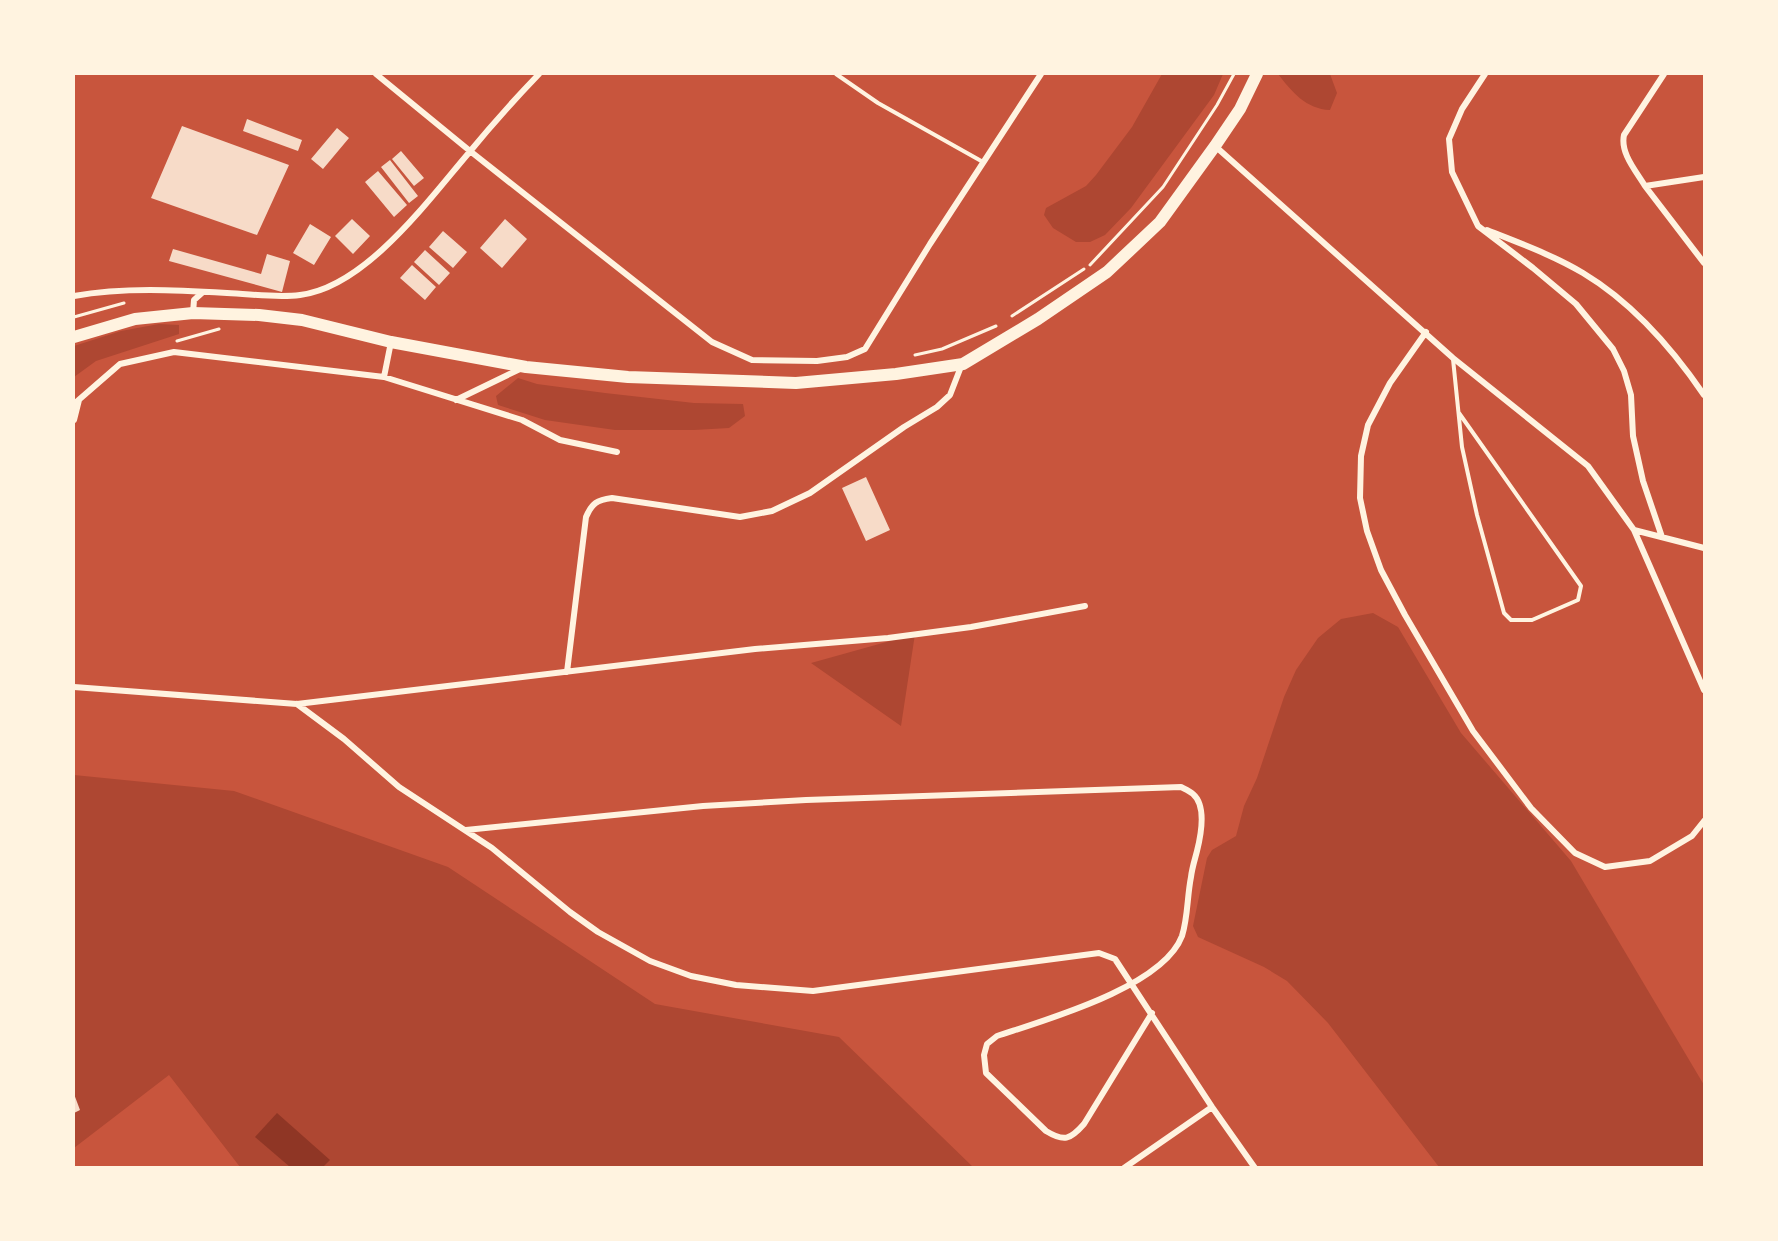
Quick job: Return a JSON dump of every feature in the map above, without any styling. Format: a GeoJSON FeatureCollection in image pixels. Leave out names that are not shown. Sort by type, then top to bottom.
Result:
{"type":"FeatureCollection","features":[{"type":"Feature","properties":{"kind":"highway"},"geometry":{"type":"LineString","coordinates":[[74,337],[135,319],[193,313],[258,315],[302,320],[391,342],[526,367],[628,377],[796,383],[896,374],[963,364],[1038,319],[1107,272],[1160,222],[1240,109],[1257,74]]}},
{"type":"Feature","properties":{"kind":"street"},"geometry":{"type":"LineString","coordinates":[[376,74],[712,342],[752,360],[818,362],[847,357],[865,349],[1041,74]]}},
{"type":"Feature","properties":{"kind":"street"},"geometry":{"type":"LineString","coordinates":[[74,296],[137,291],[303,295],[339,282],[362,267],[404,228],[539,74]]}},
{"type":"Feature","properties":{"kind":"street"},"geometry":{"type":"LineString","coordinates":[[1485,74],[1462,109],[1449,139],[1452,172],[1478,226],[1576,304],[1613,349],[1624,371],[1631,395],[1633,436],[1642,481],[1662,537]]}},
{"type":"Feature","properties":{"kind":"street"},"geometry":{"type":"LineString","coordinates":[[1664,74],[1624,135],[1623,143],[1627,157],[1645,186],[1704,263]]}},
{"type":"Feature","properties":{"kind":"street"},"geometry":{"type":"LineString","coordinates":[[1215,146],[1453,358],[1588,465],[1634,530],[1704,690]]}},
{"type":"Feature","properties":{"kind":"street"},"geometry":{"type":"LineString","coordinates":[[1645,186],[1704,177]]}},
{"type":"Feature","properties":{"kind":"street"},"geometry":{"type":"LineString","coordinates":[[1478,226],[1582,272],[1614,295],[1659,335],[1704,395]]}},
{"type":"Feature","properties":{"kind":"street"},"geometry":{"type":"LineString","coordinates":[[193,313],[194,300],[204,291]]}},
{"type":"Feature","properties":{"kind":"street"},"geometry":{"type":"LineString","coordinates":[[1426,332],[1390,383],[1368,425],[1361,456],[1360,498],[1367,531],[1381,570],[1405,615],[1473,731],[1531,808],[1575,854],[1605,867],[1650,861],[1692,836],[1704,821]]}},
{"type":"Feature","properties":{"kind":"street"},"geometry":{"type":"LineString","coordinates":[[384,377],[391,342]]}},
{"type":"Feature","properties":{"kind":"street"},"geometry":{"type":"LineString","coordinates":[[74,420],[76,402],[120,364],[174,352],[384,377],[522,420],[560,440],[616,452]]}},
{"type":"Feature","properties":{"kind":"street"},"geometry":{"type":"LineString","coordinates":[[567,672],[586,517],[592,505],[600,500],[626,499],[740,517],[772,511],[810,493],[937,407],[950,395],[963,364]]}},
{"type":"Feature","properties":{"kind":"street"},"geometry":{"type":"LineString","coordinates":[[455,401],[526,367]]}},
{"type":"Feature","properties":{"kind":"street"},"geometry":{"type":"LineString","coordinates":[[1634,530],[1704,548]]}},
{"type":"Feature","properties":{"kind":"street"},"geometry":{"type":"LineString","coordinates":[[74,687],[297,704],[755,649],[888,638],[971,627],[1085,606]]}},
{"type":"Feature","properties":{"kind":"street"},"geometry":{"type":"LineString","coordinates":[[297,704],[344,739],[399,787],[492,848],[598,932],[650,961],[691,976],[736,985],[813,991],[1099,954],[1115,959],[1212,1107],[1255,1167]]}},
{"type":"Feature","properties":{"kind":"street"},"geometry":{"type":"LineString","coordinates":[[466,830],[714,805],[1181,787],[1193,793],[1200,803],[1201,833],[1182,936],[1175,948],[1133,984],[1079,1008],[997,1036],[987,1044],[984,1055],[986,1073],[1046,1131],[1057,1138],[1067,1138],[1075,1134],[1084,1124],[1152,1013]]}},
{"type":"Feature","properties":{"kind":"street"},"geometry":{"type":"LineString","coordinates":[[1124,1167],[1212,1107]]}},
{"type":"Feature","properties":{"kind":"lane"},"geometry":{"type":"LineString","coordinates":[[836,74],[878,103],[983,162]]}},
{"type":"Feature","properties":{"kind":"lane"},"geometry":{"type":"LineString","coordinates":[[1453,358],[1462,447],[1477,515],[1504,613],[1512,620],[1532,620],[1578,600],[1581,586],[1459,413]]}},
{"type":"Feature","properties":{"kind":"path"},"geometry":{"type":"LineString","coordinates":[[1009,318],[1090,264],[1163,188],[1217,105],[1234,74]]}},
{"type":"Feature","properties":{"kind":"path"},"geometry":{"type":"LineString","coordinates":[[74,317],[125,303]]}},
{"type":"Feature","properties":{"kind":"path"},"geometry":{"type":"LineString","coordinates":[[910,356],[942,349],[1000,324]]}},
{"type":"Feature","properties":{"kind":"path"},"geometry":{"type":"LineString","coordinates":[[171,343],[226,326]]}},
{"type":"Feature","properties":{"kind":"shaded area"},"geometry":{"type":"Polygon","coordinates":[[[1162,74],[1223,74],[1214,95],[1131,208],[1105,235],[1090,242],[1076,242],[1053,228],[1044,215],[1046,208],[1086,186],[1096,175],[1132,127],[1162,74]]]}},
{"type":"Feature","properties":{"kind":"shaded area"},"geometry":{"type":"Polygon","coordinates":[[[1278,74],[1330,74],[1337,93],[1330,110],[1307,103],[1294,93],[1278,74]]]}},
{"type":"Feature","properties":{"kind":"shaded area"},"geometry":{"type":"Polygon","coordinates":[[[159,324],[179,325],[179,334],[96,361],[74,377],[74,346],[121,331],[159,324]]]}},
{"type":"Feature","properties":{"kind":"shaded area"},"geometry":{"type":"Polygon","coordinates":[[[518,378],[537,384],[605,393],[694,403],[743,404],[745,416],[729,428],[694,430],[615,430],[545,420],[498,405],[496,396],[518,378]]]}},
{"type":"Feature","properties":{"kind":"shaded area"},"geometry":{"type":"Polygon","coordinates":[[[1373,613],[1398,627],[1461,733],[1571,861],[1704,1085],[1704,1167],[1439,1167],[1328,1023],[1287,981],[1264,967],[1198,937],[1193,926],[1207,858],[1212,850],[1236,836],[1244,806],[1257,778],[1284,697],[1296,670],[1318,638],[1341,619],[1373,613]]]}},
{"type":"Feature","properties":{"kind":"shaded area"},"geometry":{"type":"Polygon","coordinates":[[[915,634],[901,726],[811,663],[915,634]]]}},
{"type":"Feature","properties":{"kind":"shaded area"},"geometry":{"type":"Polygon","coordinates":[[[74,775],[234,791],[448,867],[655,1004],[839,1037],[973,1167],[240,1167],[169,1075],[74,1148],[74,775]]]}},
{"type":"Feature","properties":{"kind":"shaded area"},"geometry":{"type":"Polygon","coordinates":[[[277,1113],[330,1160],[323,1167],[290,1167],[255,1137],[277,1113]]]}},
{"type":"Feature","properties":{"kind":"building"},"geometry":{"type":"Polygon","coordinates":[[[247,119],[302,140],[298,151],[243,131],[247,119]]]}},
{"type":"Feature","properties":{"kind":"building"},"geometry":{"type":"Polygon","coordinates":[[[182,126],[289,165],[257,235],[151,198],[182,126]]]}},
{"type":"Feature","properties":{"kind":"building"},"geometry":{"type":"Polygon","coordinates":[[[337,128],[349,138],[323,169],[311,159],[337,128]]]}},
{"type":"Feature","properties":{"kind":"building"},"geometry":{"type":"Polygon","coordinates":[[[401,151],[424,178],[414,186],[392,159],[401,151]]]}},
{"type":"Feature","properties":{"kind":"building"},"geometry":{"type":"Polygon","coordinates":[[[390,160],[418,196],[409,203],[381,167],[390,160]]]}},
{"type":"Feature","properties":{"kind":"building"},"geometry":{"type":"Polygon","coordinates":[[[378,171],[407,205],[394,217],[365,182],[378,171]]]}},
{"type":"Feature","properties":{"kind":"building"},"geometry":{"type":"Polygon","coordinates":[[[352,219],[370,236],[353,254],[335,236],[352,219]]]}},
{"type":"Feature","properties":{"kind":"building"},"geometry":{"type":"Polygon","coordinates":[[[505,219],[527,239],[502,268],[480,248],[505,219]]]}},
{"type":"Feature","properties":{"kind":"building"},"geometry":{"type":"Polygon","coordinates":[[[310,224],[331,237],[314,265],[293,253],[310,224]]]}},
{"type":"Feature","properties":{"kind":"building"},"geometry":{"type":"Polygon","coordinates":[[[443,231],[467,252],[453,268],[429,247],[443,231]]]}},
{"type":"Feature","properties":{"kind":"building"},"geometry":{"type":"Polygon","coordinates":[[[173,249],[261,274],[267,254],[290,261],[282,292],[169,261],[173,249]]]}},
{"type":"Feature","properties":{"kind":"building"},"geometry":{"type":"Polygon","coordinates":[[[425,250],[450,273],[439,285],[414,262],[425,250]]]}},
{"type":"Feature","properties":{"kind":"building"},"geometry":{"type":"Polygon","coordinates":[[[412,265],[436,287],[425,300],[400,278],[412,265]]]}},
{"type":"Feature","properties":{"kind":"building"},"geometry":{"type":"Polygon","coordinates":[[[866,477],[890,530],[866,541],[842,488],[866,477]]]}},
{"type":"Feature","properties":{"kind":"building"},"geometry":{"type":"Polygon","coordinates":[[[74,1094],[80,1110],[74,1113],[74,1094]]]}}]}
